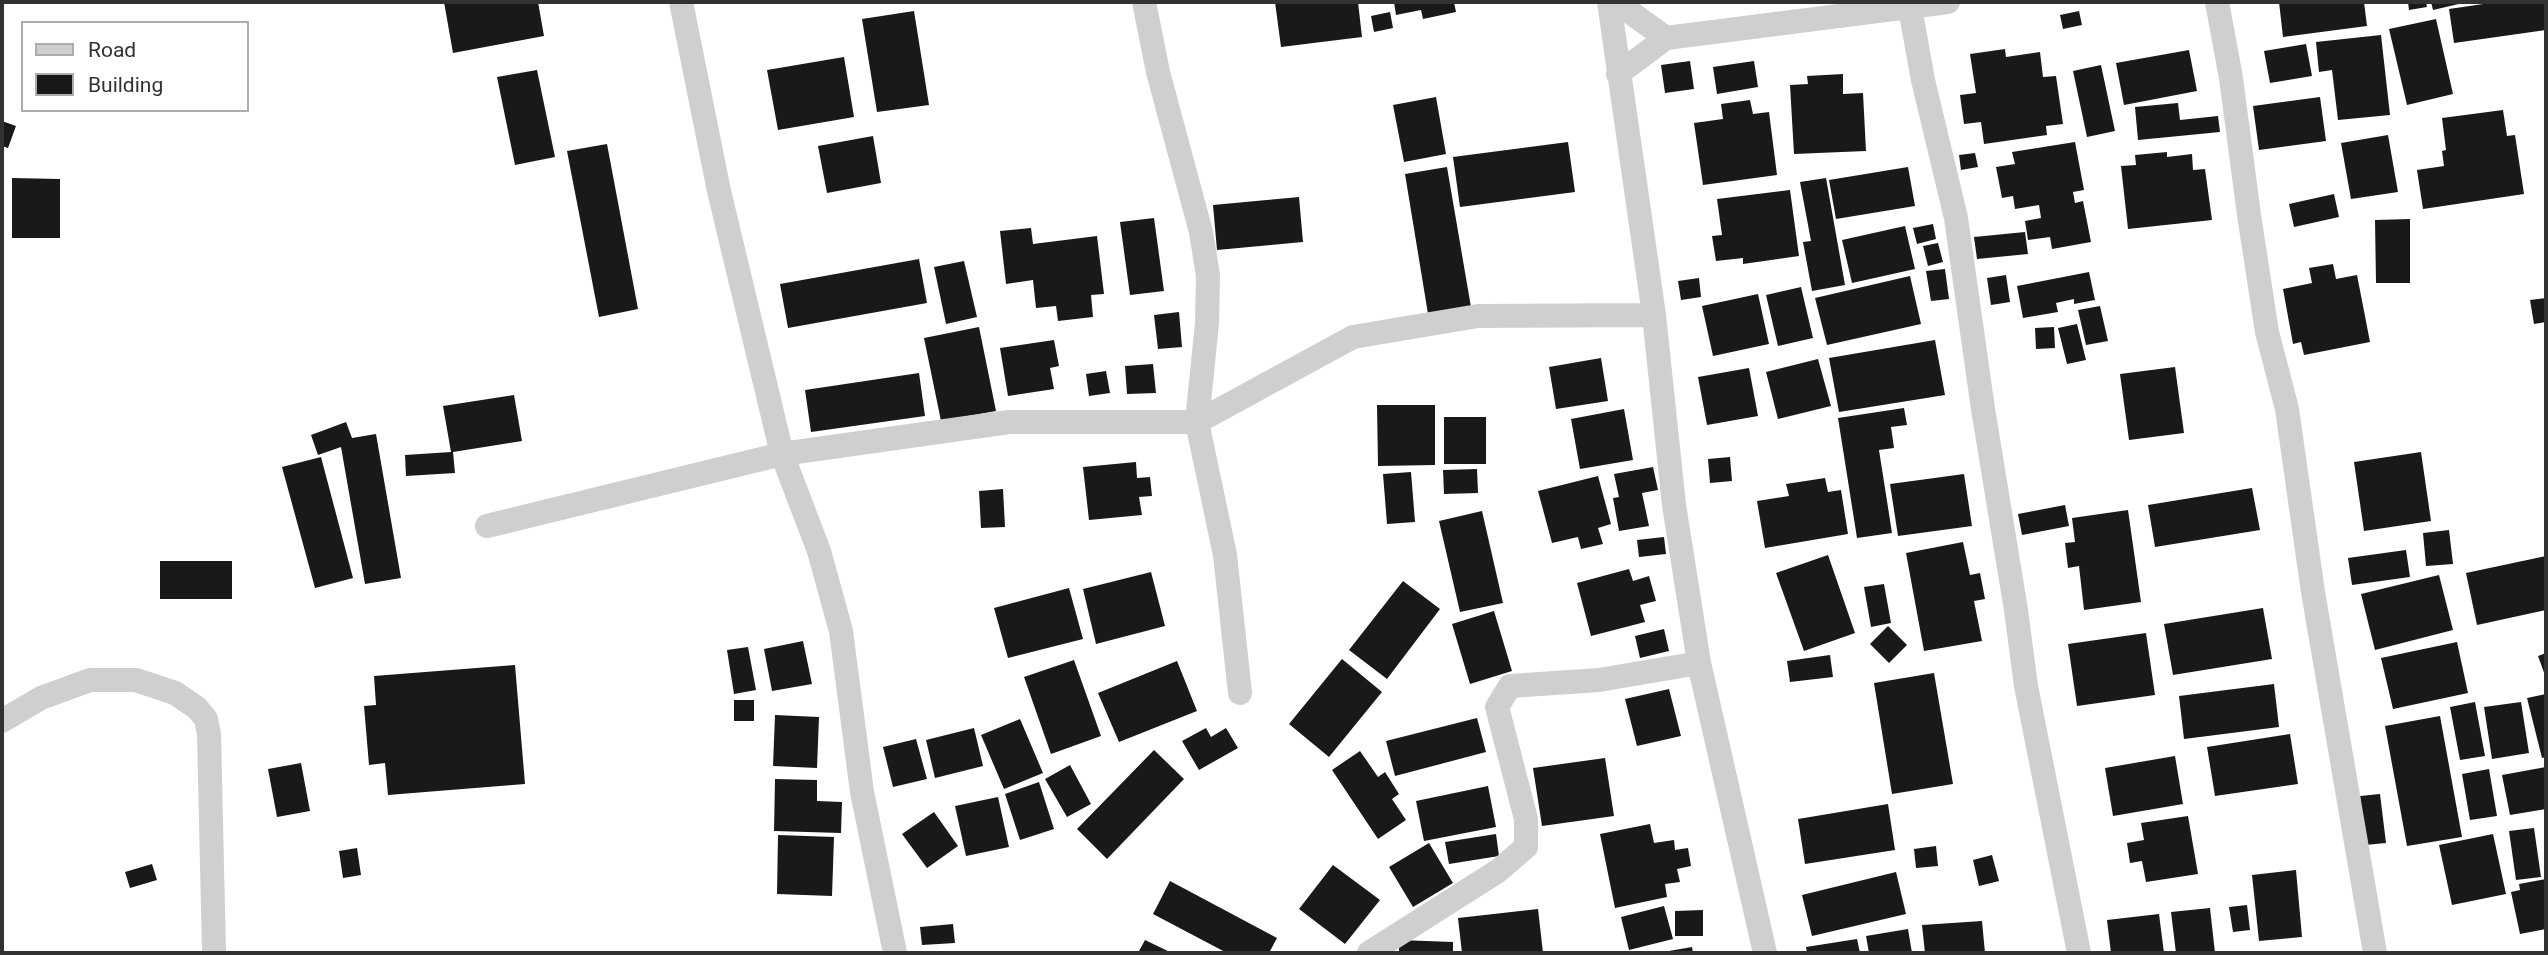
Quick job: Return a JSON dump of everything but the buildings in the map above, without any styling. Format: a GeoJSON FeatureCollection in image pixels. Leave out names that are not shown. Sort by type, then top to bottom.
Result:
{"type":"FeatureCollection","features":[{"type":"Feature","properties":{"kind":"street"},"geometry":{"type":"LineString","coordinates":[[681,2],[719,191],[782,454],[819,551],[841,631],[862,792],[895,953]]}},
{"type":"Feature","properties":{"kind":"street"},"geometry":{"type":"LineString","coordinates":[[1144,2],[1158,72],[1201,232],[1208,276],[1207,323],[1197,422],[1224,555],[1240,693]]}},
{"type":"Feature","properties":{"kind":"street"},"geometry":{"type":"LineString","coordinates":[[1609,2],[1654,315],[1674,505],[1699,663],[1765,953]]}},
{"type":"Feature","properties":{"kind":"street"},"geometry":{"type":"LineString","coordinates":[[1616,2],[1666,38]]}},
{"type":"Feature","properties":{"kind":"street"},"geometry":{"type":"LineString","coordinates":[[1618,74],[1666,38],[1948,2]]}},
{"type":"Feature","properties":{"kind":"street"},"geometry":{"type":"LineString","coordinates":[[2217,2],[2231,78],[2267,332],[2287,409],[2313,592],[2375,953]]}},
{"type":"Feature","properties":{"kind":"street"},"geometry":{"type":"LineString","coordinates":[[1910,8],[1923,79],[1956,219],[2026,686],[2079,953]]}},
{"type":"Feature","properties":{"kind":"street"},"geometry":{"type":"LineString","coordinates":[[487,526],[782,454],[1009,422],[1197,422],[1353,337],[1478,316],[1654,315]]}},
{"type":"Feature","properties":{"kind":"street"},"geometry":{"type":"LineString","coordinates":[[1369,953],[1498,871],[1526,847],[1526,819],[1497,707],[1510,686],[1599,680],[1699,663]]}},
{"type":"Feature","properties":{"kind":"street"},"geometry":{"type":"LineString","coordinates":[[2,721],[41,698],[90,680],[136,680],[175,693],[197,708],[206,719],[209,734],[214,953]]}}]}
